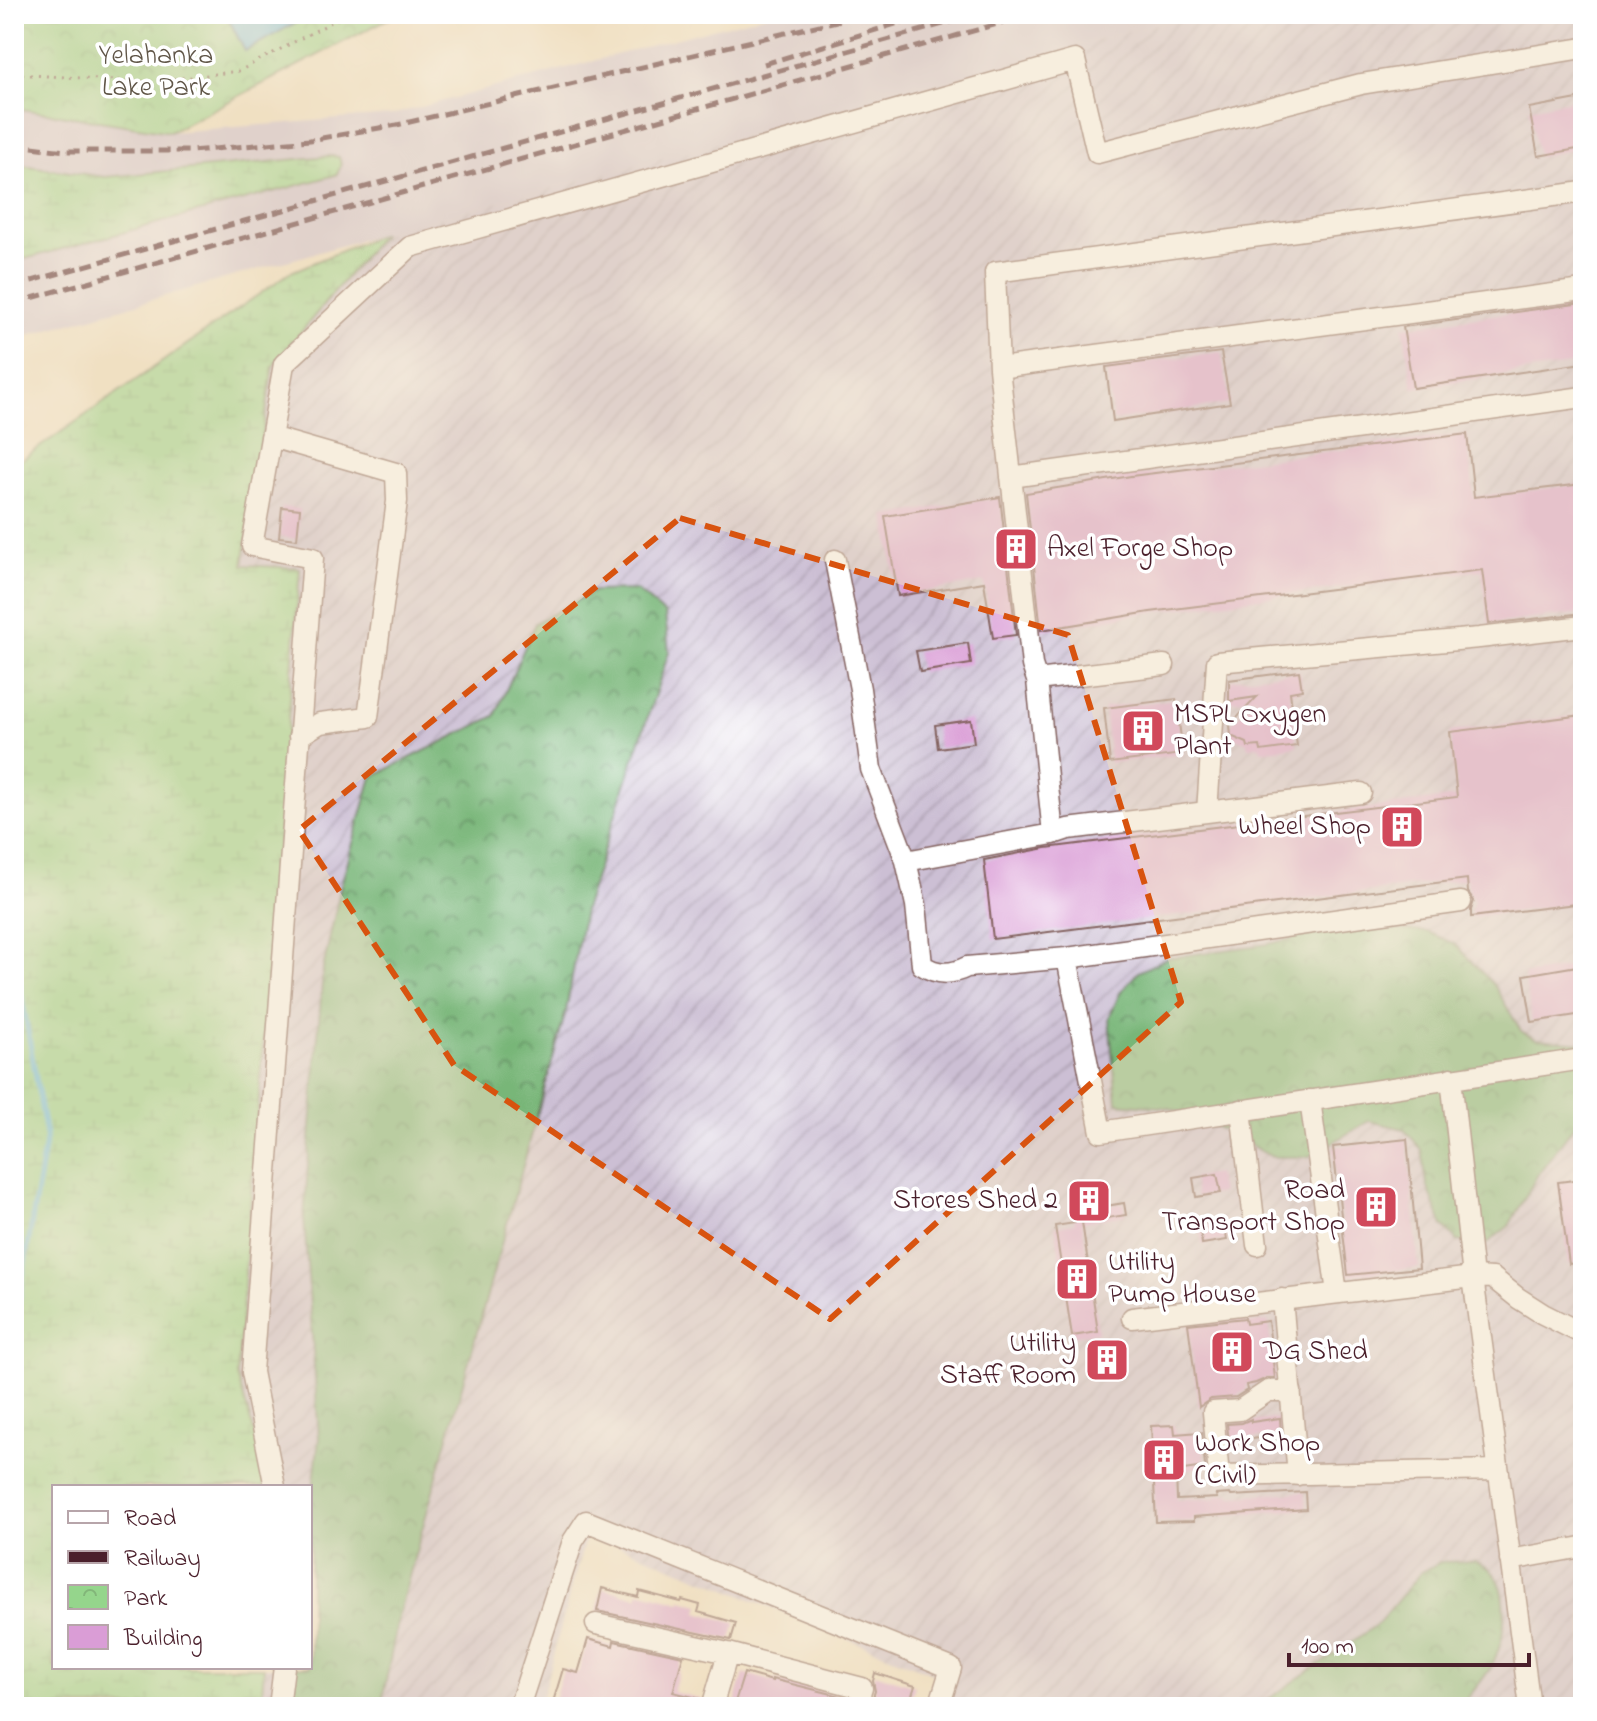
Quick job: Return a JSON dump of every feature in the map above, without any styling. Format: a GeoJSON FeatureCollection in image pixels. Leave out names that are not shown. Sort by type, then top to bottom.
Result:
{"type":"FeatureCollection","features":[{"type":"Feature","properties":{"kind":"street"},"geometry":{"type":"LineString","coordinates":[[275,1485],[252,1372],[313,558],[252,546],[284,364],[410,247],[1075,60],[1097,153],[1361,84],[1583,48]]}},
{"type":"Feature","properties":{"kind":"street"},"geometry":{"type":"LineString","coordinates":[[1053,834],[999,368],[995,272],[1583,192]]}},
{"type":"Feature","properties":{"kind":"street"},"geometry":{"type":"LineString","coordinates":[[999,368],[1583,290]]}},
{"type":"Feature","properties":{"kind":"street"},"geometry":{"type":"LineString","coordinates":[[1011,477],[1583,397]]}},
{"type":"Feature","properties":{"kind":"street"},"geometry":{"type":"LineString","coordinates":[[271,437],[396,473],[397,501],[368,717],[320,723],[299,736]]}},
{"type":"Feature","properties":{"kind":"street"},"geometry":{"type":"LineString","coordinates":[[835,560],[860,689],[871,769],[906,861],[916,905],[922,965],[927,969],[946,973],[967,967],[1067,958],[1461,902]]}},
{"type":"Feature","properties":{"kind":"street"},"geometry":{"type":"LineString","coordinates":[[1207,812],[1217,662],[1583,626]]}},
{"type":"Feature","properties":{"kind":"street"},"geometry":{"type":"LineString","coordinates":[[1037,680],[1164,665]]}},
{"type":"Feature","properties":{"kind":"street"},"geometry":{"type":"LineString","coordinates":[[906,861],[1068,829],[1361,793]]}},
{"type":"Feature","properties":{"kind":"street"},"geometry":{"type":"LineString","coordinates":[[1067,958],[1101,1132],[1583,1059]]}},
{"type":"Feature","properties":{"kind":"street"},"geometry":{"type":"LineString","coordinates":[[1451,1078],[1473,1277],[1530,1707]]}},
{"type":"Feature","properties":{"kind":"street"},"geometry":{"type":"LineString","coordinates":[[1310,1100],[1337,1293]]}},
{"type":"Feature","properties":{"kind":"street"},"geometry":{"type":"LineString","coordinates":[[1241,1110],[1257,1245]]}},
{"type":"Feature","properties":{"kind":"street"},"geometry":{"type":"LineString","coordinates":[[1132,1318],[1473,1277],[1493,1278],[1543,1314],[1583,1334]]}},
{"type":"Feature","properties":{"kind":"street"},"geometry":{"type":"LineString","coordinates":[[1282,1299],[1298,1475]]}},
{"type":"Feature","properties":{"kind":"street"},"geometry":{"type":"LineString","coordinates":[[1291,1391],[1268,1391],[1240,1410],[1213,1412],[1219,1476],[1498,1470]]}},
{"type":"Feature","properties":{"kind":"street"},"geometry":{"type":"LineString","coordinates":[[519,1707],[573,1541],[586,1521],[951,1668],[939,1707]]}},
{"type":"Feature","properties":{"kind":"street"},"geometry":{"type":"LineString","coordinates":[[1510,1560],[1582,1547]]}},
{"type":"Feature","properties":{"kind":"street"},"geometry":{"type":"LineString","coordinates":[[596,1624],[728,1653],[862,1688],[856,1707]]}},
{"type":"Feature","properties":{"kind":"street"},"geometry":{"type":"LineString","coordinates":[[712,1707],[728,1653]]}},
{"type":"Feature","properties":{"kind":"street"},"geometry":{"type":"LineString","coordinates":[[279,1707],[284,1669]]}},
{"type":"Feature","properties":{"kind":"path"},"geometry":{"type":"LineString","coordinates":[[14,74],[150,82],[239,71],[347,14]]}},
{"type":"Feature","properties":{"kind":"highlighted area"},"geometry":{"type":"Polygon","coordinates":[[[680,518],[1068,635],[1181,1002],[830,1319],[454,1065],[299,830],[680,518]]]}},
{"type":"Feature","properties":{"kind":"shaded area"},"geometry":{"type":"Polygon","coordinates":[[[769,14],[1194,14],[382,234],[14,339],[14,262],[205,211],[330,156],[105,177],[14,164],[14,108],[170,132],[391,115],[769,14]]]}},
{"type":"Feature","properties":{"kind":"shaded area"},"geometry":{"type":"Polygon","coordinates":[[[1194,14],[1583,14],[1583,1707],[924,1707],[934,1674],[587,1532],[539,1707],[261,1707],[264,1669],[312,1669],[312,1485],[270,1485],[237,1376],[300,569],[243,565],[273,366],[382,234],[1194,14]]]}},
{"type":"Feature","properties":{"kind":"green space","name":"Yelahanka Lake Park"},"geometry":{"type":"Polygon","coordinates":[[[14,14],[226,14],[245,51],[311,14],[397,14],[170,132],[14,108],[14,14]]]}},
{"type":"Feature","properties":{"kind":"green space"},"geometry":{"type":"Polygon","coordinates":[[[339,157],[340,160],[336,175],[14,262],[14,164],[105,177],[339,157]]]}},
{"type":"Feature","properties":{"kind":"green space"},"geometry":{"type":"Polygon","coordinates":[[[382,234],[273,366],[243,565],[300,568],[237,1376],[270,1485],[52,1485],[52,1669],[264,1669],[261,1707],[14,1707],[14,465],[291,272],[382,234]]]}},
{"type":"Feature","properties":{"kind":"green space"},"geometry":{"type":"Polygon","coordinates":[[[636,590],[665,614],[669,652],[584,910],[566,1011],[399,1613],[381,1707],[287,1707],[292,1669],[312,1669],[312,1499],[319,1438],[304,1218],[323,969],[341,885],[372,777],[495,716],[535,623],[594,591],[636,590]]]}},
{"type":"Feature","properties":{"kind":"green space"},"geometry":{"type":"Polygon","coordinates":[[[1347,927],[1428,932],[1455,944],[1494,985],[1521,1031],[1536,1039],[1583,1043],[1583,1125],[1573,1127],[1538,1174],[1509,1226],[1484,1246],[1457,1241],[1443,1226],[1427,1185],[1422,1150],[1404,1129],[1369,1121],[1308,1157],[1272,1157],[1206,1121],[1170,1108],[1117,1103],[1109,1018],[1120,993],[1138,972],[1167,958],[1268,944],[1347,927]]]}},
{"type":"Feature","properties":{"kind":"green space"},"geometry":{"type":"Polygon","coordinates":[[[1475,1561],[1498,1579],[1504,1602],[1503,1627],[1491,1667],[1460,1707],[1257,1707],[1379,1623],[1420,1573],[1440,1562],[1475,1561]]]}},
{"type":"Feature","properties":{"kind":"water"},"geometry":{"type":"Polygon","coordinates":[[[226,14],[311,14],[245,51],[226,14]]]}},
{"type":"Feature","properties":{"kind":"building"},"geometry":{"type":"Polygon","coordinates":[[[1583,98],[1583,148],[1538,156],[1529,108],[1583,98]]]}},
{"type":"Feature","properties":{"kind":"building"},"geometry":{"type":"Polygon","coordinates":[[[1583,303],[1583,363],[1413,388],[1403,327],[1583,303]]]}},
{"type":"Feature","properties":{"kind":"building"},"geometry":{"type":"Polygon","coordinates":[[[1221,352],[1230,403],[1113,421],[1106,367],[1221,352]]]}},
{"type":"Feature","properties":{"kind":"building"},"geometry":{"type":"Polygon","coordinates":[[[1467,434],[1474,497],[1583,484],[1583,613],[1489,624],[1482,570],[1150,612],[1041,630],[1026,493],[1131,476],[1467,434]]]}},
{"type":"Feature","properties":{"kind":"building"},"geometry":{"type":"Polygon","coordinates":[[[1000,497],[1016,635],[993,638],[984,582],[898,596],[885,516],[1000,497]]]}},
{"type":"Feature","properties":{"kind":"building"},"geometry":{"type":"Polygon","coordinates":[[[282,507],[300,509],[297,539],[279,537],[282,507]]]}},
{"type":"Feature","properties":{"kind":"building"},"geometry":{"type":"Polygon","coordinates":[[[968,643],[971,664],[920,672],[916,651],[968,643]]]}},
{"type":"Feature","properties":{"kind":"building"},"geometry":{"type":"Polygon","coordinates":[[[1299,671],[1302,690],[1290,692],[1297,746],[1261,751],[1260,746],[1248,747],[1247,743],[1231,736],[1230,725],[1257,697],[1229,701],[1229,680],[1299,671]]]}},
{"type":"Feature","properties":{"kind":"building","name":"MSPL Oxygen Plant"},"geometry":{"type":"Polygon","coordinates":[[[1176,699],[1183,754],[1110,763],[1104,708],[1176,699]]]}},
{"type":"Feature","properties":{"kind":"building","name":"Wheel Shop"},"geometry":{"type":"Polygon","coordinates":[[[1583,715],[1583,903],[1471,917],[1474,901],[1468,892],[1467,879],[993,939],[984,860],[1046,848],[1457,797],[1450,732],[1583,715]]]}},
{"type":"Feature","properties":{"kind":"building"},"geometry":{"type":"Polygon","coordinates":[[[971,720],[974,743],[938,748],[935,725],[971,720]]]}},
{"type":"Feature","properties":{"kind":"building"},"geometry":{"type":"Polygon","coordinates":[[[1583,965],[1583,1014],[1532,1022],[1524,975],[1583,965]]]}},
{"type":"Feature","properties":{"kind":"building","name":"Road Transport Shop"},"geometry":{"type":"Polygon","coordinates":[[[1407,1139],[1419,1268],[1348,1275],[1333,1147],[1407,1139]]]}},
{"type":"Feature","properties":{"kind":"building"},"geometry":{"type":"Polygon","coordinates":[[[1217,1174],[1221,1193],[1196,1197],[1193,1178],[1217,1174]]]}},
{"type":"Feature","properties":{"kind":"building"},"geometry":{"type":"Polygon","coordinates":[[[1583,1179],[1583,1262],[1569,1264],[1558,1182],[1583,1179]]]}},
{"type":"Feature","properties":{"kind":"building","name":"Utility Pump House"},"geometry":{"type":"Polygon","coordinates":[[[1104,1191],[1106,1206],[1124,1203],[1126,1215],[1082,1222],[1098,1332],[1072,1336],[1055,1226],[1075,1223],[1071,1196],[1104,1191]]]}},
{"type":"Feature","properties":{"kind":"building"},"geometry":{"type":"Polygon","coordinates":[[[1224,1220],[1227,1240],[1202,1244],[1199,1224],[1224,1220]]]}},
{"type":"Feature","properties":{"kind":"building","name":"DG Shed"},"geometry":{"type":"Polygon","coordinates":[[[1245,1318],[1246,1324],[1268,1321],[1275,1378],[1246,1385],[1247,1390],[1236,1397],[1211,1399],[1199,1407],[1188,1324],[1245,1318]]]}},
{"type":"Feature","properties":{"kind":"building","name":"Utility Staff Room"},"geometry":{"type":"Polygon","coordinates":[[[1114,1347],[1118,1371],[1100,1374],[1097,1349],[1114,1347]]]}},
{"type":"Feature","properties":{"kind":"building"},"geometry":{"type":"Polygon","coordinates":[[[1280,1418],[1281,1435],[1229,1442],[1227,1424],[1280,1418]]]}},
{"type":"Feature","properties":{"kind":"building"},"geometry":{"type":"Polygon","coordinates":[[[1174,1425],[1175,1434],[1202,1433],[1205,1467],[1176,1471],[1177,1500],[1217,1498],[1216,1495],[1230,1494],[1305,1492],[1306,1509],[1156,1522],[1151,1426],[1174,1425]]]}},
{"type":"Feature","properties":{"kind":"building"},"geometry":{"type":"Polygon","coordinates":[[[602,1588],[638,1597],[639,1591],[700,1605],[698,1612],[736,1623],[731,1640],[597,1611],[602,1588]]]}},
{"type":"Feature","properties":{"kind":"building"},"geometry":{"type":"Polygon","coordinates":[[[588,1639],[613,1646],[614,1641],[683,1656],[673,1692],[701,1699],[699,1707],[596,1707],[576,1702],[572,1707],[553,1702],[563,1669],[578,1673],[588,1639]]]}},
{"type":"Feature","properties":{"kind":"building"},"geometry":{"type":"Polygon","coordinates":[[[744,1673],[844,1697],[841,1707],[752,1707],[735,1702],[744,1673]]]}},
{"type":"Feature","properties":{"kind":"building"},"geometry":{"type":"Polygon","coordinates":[[[875,1673],[915,1686],[908,1707],[870,1707],[875,1691],[875,1673]]]}},
{"type":"Feature","properties":{"kind":"waterway"},"geometry":{"type":"LineString","coordinates":[[14,951],[46,1136],[14,1330]]}},
{"type":"Feature","properties":{"kind":"railway"},"geometry":{"type":"LineString","coordinates":[[14,145],[66,151],[192,151],[310,140],[397,125],[866,14]]}},
{"type":"Feature","properties":{"kind":"railway"},"geometry":{"type":"LineString","coordinates":[[764,64],[929,14]]}},
{"type":"Feature","properties":{"kind":"railway"},"geometry":{"type":"LineString","coordinates":[[14,286],[979,14]]}},
{"type":"Feature","properties":{"kind":"railway"},"geometry":{"type":"LineString","coordinates":[[14,303],[1033,14]]}},
{"type":"Feature","properties":{"kind":"place","name":"Axel Forge Shop"},"geometry":{"type":"Point","coordinates":[1016,549]}},
{"type":"Feature","properties":{"kind":"place","name":"MSPL Oxygen Plant"},"geometry":{"type":"Point","coordinates":[1143,731]}},
{"type":"Feature","properties":{"kind":"place","name":"Wheel Shop"},"geometry":{"type":"Point","coordinates":[1402,827]}},
{"type":"Feature","properties":{"kind":"place","name":"Stores Shed 2"},"geometry":{"type":"Point","coordinates":[1089,1201]}},
{"type":"Feature","properties":{"kind":"place","name":"Road Transport Shop"},"geometry":{"type":"Point","coordinates":[1376,1207]}},
{"type":"Feature","properties":{"kind":"place","name":"Utility Pump House"},"geometry":{"type":"Point","coordinates":[1077,1279]}},
{"type":"Feature","properties":{"kind":"place","name":"DG Shed"},"geometry":{"type":"Point","coordinates":[1232,1352]}},
{"type":"Feature","properties":{"kind":"place","name":"Utility Staff Room"},"geometry":{"type":"Point","coordinates":[1107,1360]}},
{"type":"Feature","properties":{"kind":"place","name":"Work Shop (Civil)"},"geometry":{"type":"Point","coordinates":[1164,1460]}}]}
